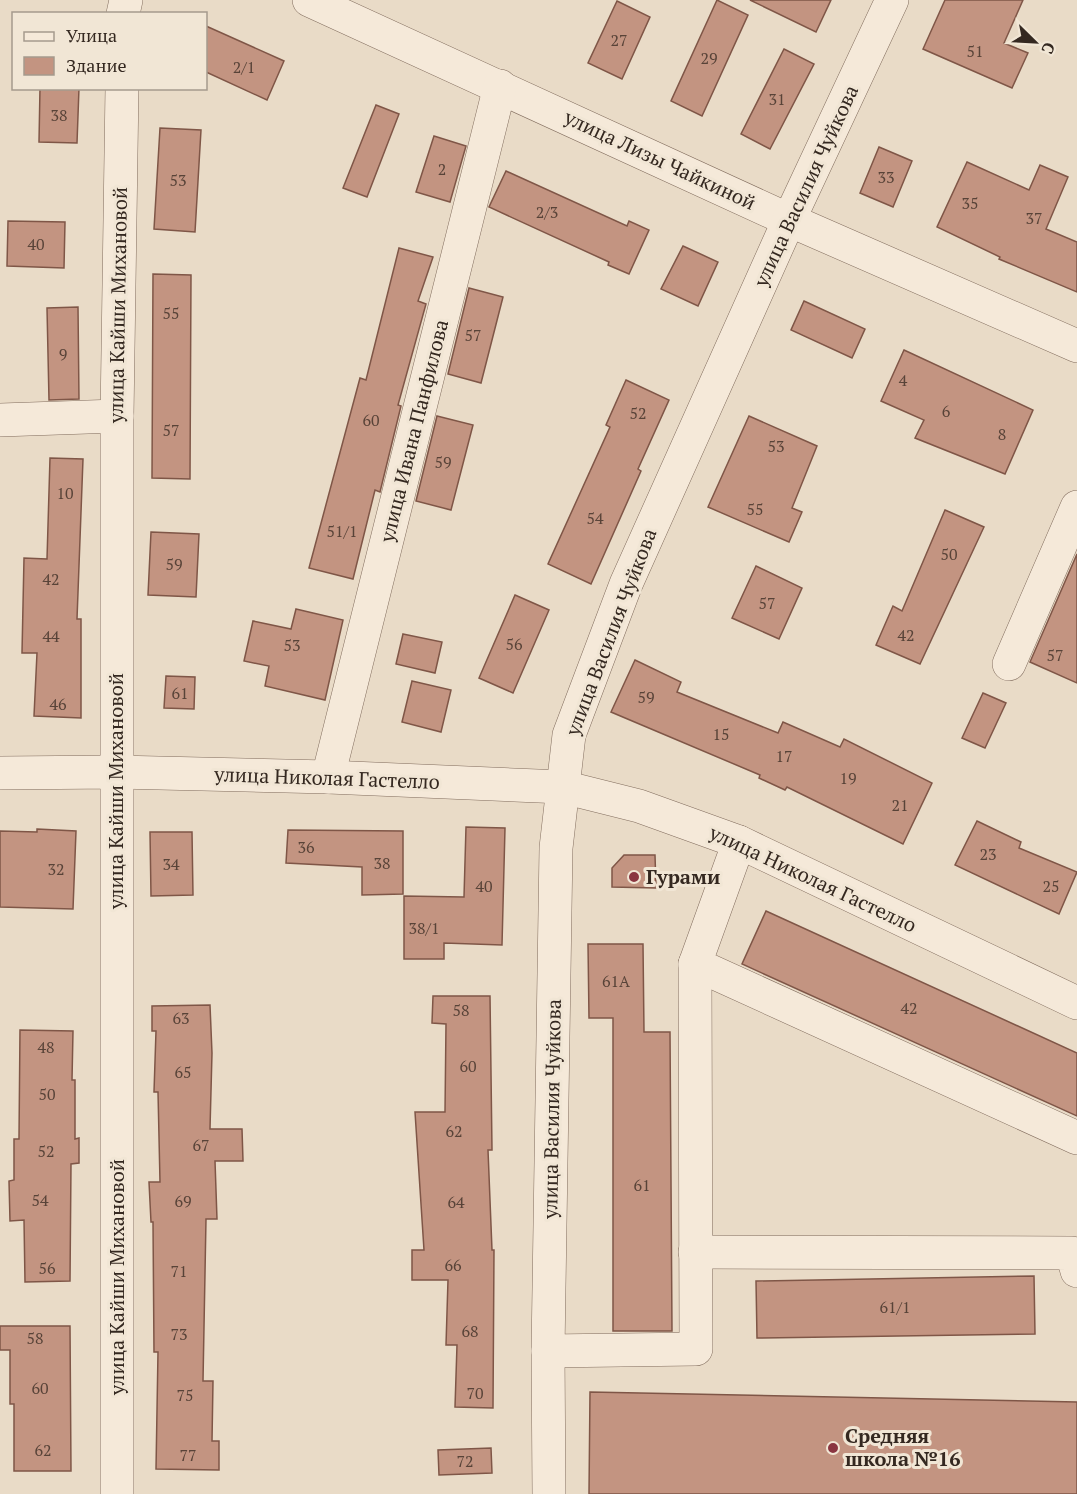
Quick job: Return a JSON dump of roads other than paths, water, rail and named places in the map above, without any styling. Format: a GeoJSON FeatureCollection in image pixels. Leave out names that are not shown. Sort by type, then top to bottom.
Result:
{"type":"FeatureCollection","features":[{"type":"Feature","properties":{"kind":"street","name":"улица Лизы Чайкиной"},"geometry":{"type":"LineString","coordinates":[[309,0],[789,220],[1077,346]]}},
{"type":"Feature","properties":{"kind":"street","name":"улица Василия Чуйкова"},"geometry":{"type":"LineString","coordinates":[[549,1494],[548,1351],[556,848],[569,735],[626,584],[789,220],[892,0]]}},
{"type":"Feature","properties":{"kind":"street","name":"улица Ивана Панфилова"},"geometry":{"type":"LineString","coordinates":[[328,777],[500,86]]}},
{"type":"Feature","properties":{"kind":"street","name":"улица Кайши Михановой"},"geometry":{"type":"LineString","coordinates":[[117,1494],[117,416],[122,90]]}},
{"type":"Feature","properties":{"kind":"street"},"geometry":{"type":"LineString","coordinates":[[0,420],[117,416]]}},
{"type":"Feature","properties":{"kind":"street"},"geometry":{"type":"LineString","coordinates":[[1009,664],[1077,507]]}},
{"type":"Feature","properties":{"kind":"street","name":"улица Николая Гастелло"},"geometry":{"type":"LineString","coordinates":[[0,773],[116,772],[328,777],[563,787],[639,806],[739,842],[1077,1003]]}},
{"type":"Feature","properties":{"kind":"street"},"geometry":{"type":"LineString","coordinates":[[548,1351],[696,1349],[695,964],[739,842]]}},
{"type":"Feature","properties":{"kind":"street"},"geometry":{"type":"LineString","coordinates":[[695,964],[1077,1138]]}},
{"type":"Feature","properties":{"kind":"street"},"geometry":{"type":"LineString","coordinates":[[695,1252],[1072,1253],[1077,1271]]}},
{"type":"Feature","properties":{"kind":"place","name":"Гурами"},"geometry":{"type":"Point","coordinates":[634,877]}},
{"type":"Feature","properties":{"kind":"place","name":"Средняя школа №16"},"geometry":{"type":"Point","coordinates":[833,1448]}}]}
